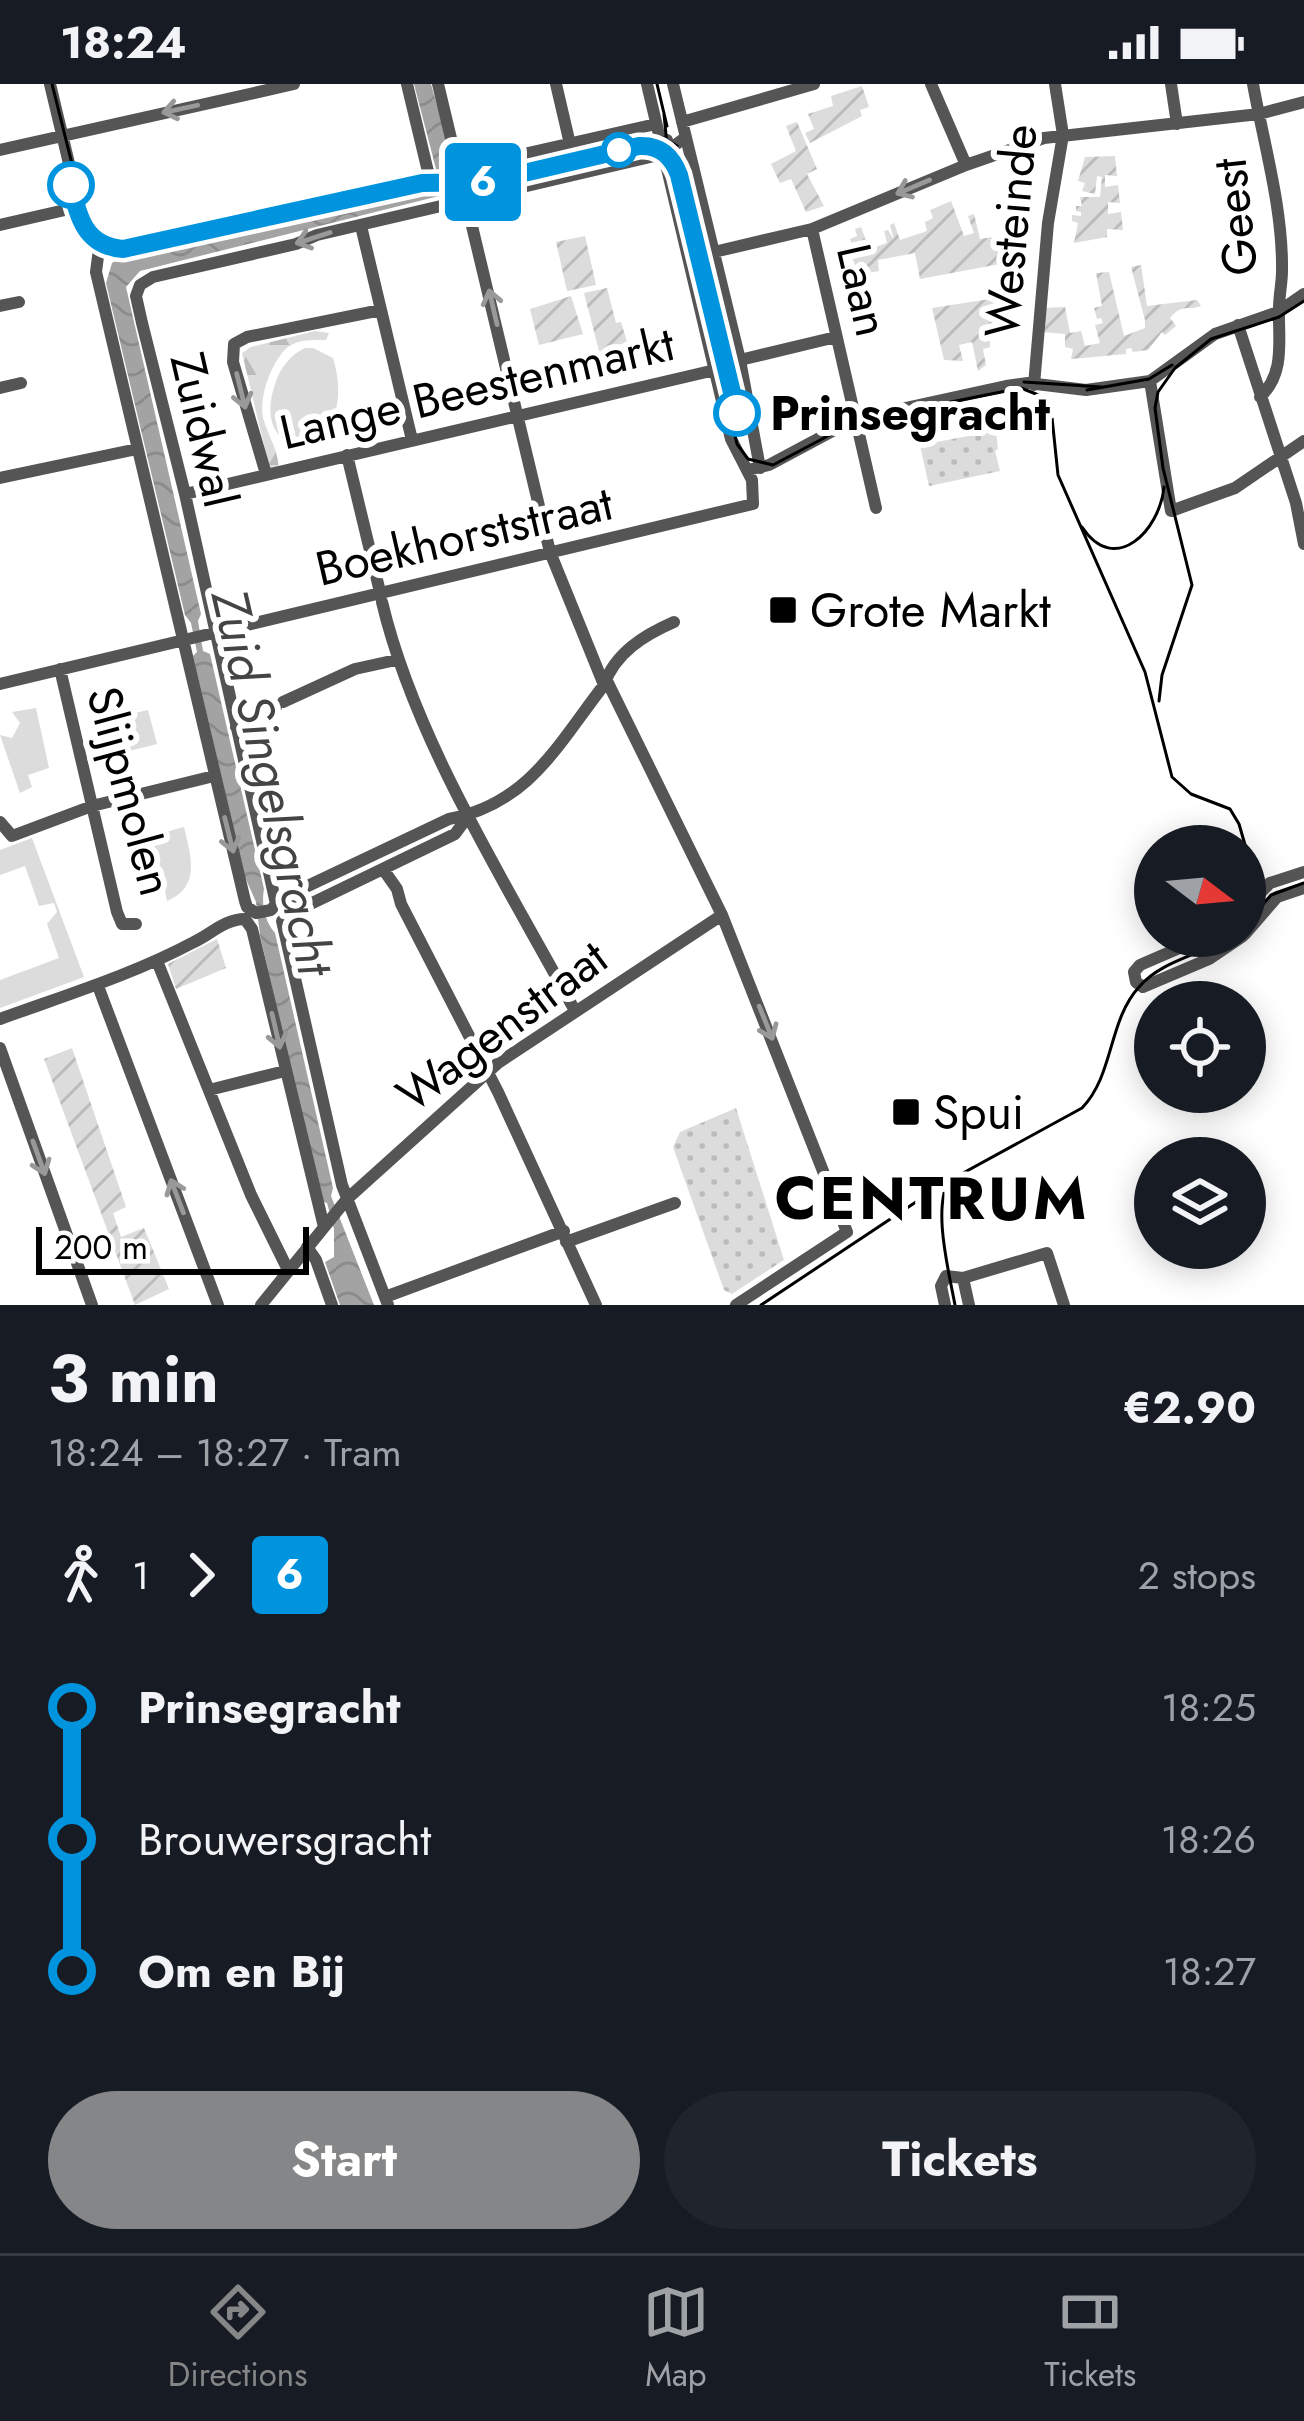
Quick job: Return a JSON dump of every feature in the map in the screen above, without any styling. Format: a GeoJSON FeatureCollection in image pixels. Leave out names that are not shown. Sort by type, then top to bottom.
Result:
{"type":"FeatureCollection","features":[{"type":"Feature","properties":{"kind":"street"},"geometry":{"type":"LineString","coordinates":[[50,84],[86,227],[100,241],[118,247],[432,179],[662,147]]}},
{"type":"Feature","properties":{"kind":"street"},"geometry":{"type":"LineString","coordinates":[[0,150],[294,84]]}},
{"type":"Feature","properties":{"kind":"street"},"geometry":{"type":"LineString","coordinates":[[406,84],[432,179]]}},
{"type":"Feature","properties":{"kind":"street"},"geometry":{"type":"LineString","coordinates":[[438,84],[550,552],[605,682],[722,915],[847,1232],[736,1305]]}},
{"type":"Feature","properties":{"kind":"street"},"geometry":{"type":"LineString","coordinates":[[556,84],[570,144]]}},
{"type":"Feature","properties":{"kind":"street"},"geometry":{"type":"LineString","coordinates":[[647,84],[712,371],[733,445],[754,469]]}},
{"type":"Feature","properties":{"kind":"street"},"geometry":{"type":"LineString","coordinates":[[673,84],[740,360],[754,469]]}},
{"type":"Feature","properties":{"kind":"street"},"geometry":{"type":"LineString","coordinates":[[682,122],[814,84]]}},
{"type":"Feature","properties":{"kind":"street"},"geometry":{"type":"LineString","coordinates":[[932,84],[966,165]]}},
{"type":"Feature","properties":{"kind":"street","name":"Westeinde"},"geometry":{"type":"LineString","coordinates":[[1034,386],[1048,223],[1063,135],[1055,84]]}},
{"type":"Feature","properties":{"kind":"street"},"geometry":{"type":"LineString","coordinates":[[1171,84],[1177,124]]}},
{"type":"Feature","properties":{"kind":"street","name":"Geest"},"geometry":{"type":"LineString","coordinates":[[1253,84],[1276,207],[1282,272],[1279,360],[1267,392],[1260,397]]}},
{"type":"Feature","properties":{"kind":"street"},"geometry":{"type":"LineString","coordinates":[[717,251],[812,229],[1044,138],[1259,114],[1304,101]]}},
{"type":"Feature","properties":{"kind":"street"},"geometry":{"type":"LineString","coordinates":[[457,176],[656,124]]}},
{"type":"Feature","properties":{"kind":"street"},"geometry":{"type":"LineString","coordinates":[[412,440],[361,226],[574,175],[686,137]]}},
{"type":"Feature","properties":{"kind":"street"},"geometry":{"type":"LineString","coordinates":[[545,165],[574,175]]}},
{"type":"Feature","properties":{"kind":"street"},"geometry":{"type":"LineString","coordinates":[[0,225],[79,207]]}},
{"type":"Feature","properties":{"kind":"street","name":"Zuidwal"},"geometry":{"type":"LineString","coordinates":[[261,912],[236,727],[197,637],[185,494],[136,296],[140,285],[176,272],[361,226]]}},
{"type":"Feature","properties":{"kind":"street","name":"Laan"},"geometry":{"type":"LineString","coordinates":[[812,229],[876,508]]}},
{"type":"Feature","properties":{"kind":"street"},"geometry":{"type":"LineString","coordinates":[[100,241],[95,272],[137,449],[197,637],[214,776],[244,901],[247,908],[261,912]]}},
{"type":"Feature","properties":{"kind":"street"},"geometry":{"type":"LineString","coordinates":[[754,469],[855,419],[1011,386],[1100,390],[1150,381],[1202,342],[1279,312],[1304,294]]}},
{"type":"Feature","properties":{"kind":"street"},"geometry":{"type":"LineString","coordinates":[[0,306],[19,302]]}},
{"type":"Feature","properties":{"kind":"street"},"geometry":{"type":"LineString","coordinates":[[266,474],[233,362],[234,344],[264,332],[380,310]]}},
{"type":"Feature","properties":{"kind":"street"},"geometry":{"type":"LineString","coordinates":[[1238,325],[1304,544]]}},
{"type":"Feature","properties":{"kind":"street"},"geometry":{"type":"LineString","coordinates":[[740,360],[836,337]]}},
{"type":"Feature","properties":{"kind":"street","name":"Lange Beestenmarkt"},"geometry":{"type":"LineString","coordinates":[[185,494],[712,371]]}},
{"type":"Feature","properties":{"kind":"street"},"geometry":{"type":"LineString","coordinates":[[1150,381],[1172,512],[1235,488],[1304,441]]}},
{"type":"Feature","properties":{"kind":"street"},"geometry":{"type":"LineString","coordinates":[[0,388],[21,383]]}},
{"type":"Feature","properties":{"kind":"street"},"geometry":{"type":"LineString","coordinates":[[0,478],[137,449]]}},
{"type":"Feature","properties":{"kind":"street"},"geometry":{"type":"LineString","coordinates":[[347,455],[396,660],[469,815],[574,1009]]}},
{"type":"Feature","properties":{"kind":"street","name":"Boekhorststraat"},"geometry":{"type":"LineString","coordinates":[[0,683],[381,597],[754,504],[754,469]]}},
{"type":"Feature","properties":{"kind":"street"},"geometry":{"type":"LineString","coordinates":[[297,909],[289,901],[295,892],[526,786],[605,682],[610,666],[649,634],[674,622]]}},
{"type":"Feature","properties":{"kind":"street"},"geometry":{"type":"LineString","coordinates":[[236,727],[355,669],[396,660]]}},
{"type":"Feature","properties":{"kind":"street","name":"Slijpmolen"},"geometry":{"type":"LineString","coordinates":[[60,670],[120,921],[136,924]]}},
{"type":"Feature","properties":{"kind":"street"},"geometry":{"type":"LineString","coordinates":[[0,822],[9,836],[92,806],[214,776]]}},
{"type":"Feature","properties":{"kind":"street"},"geometry":{"type":"LineString","coordinates":[[469,815],[455,834],[281,921],[347,1199],[386,1301],[568,1235],[675,1203]]}},
{"type":"Feature","properties":{"kind":"street"},"geometry":{"type":"LineString","coordinates":[[378,853],[389,892],[401,904],[490,1069],[600,1305]]}},
{"type":"Feature","properties":{"kind":"street"},"geometry":{"type":"LineString","coordinates":[[1266,889],[1277,879],[1304,872]]}},
{"type":"Feature","properties":{"kind":"street"},"geometry":{"type":"LineString","coordinates":[[1277,879],[1283,893]]}},
{"type":"Feature","properties":{"kind":"street"},"geometry":{"type":"LineString","coordinates":[[1266,910],[1283,893],[1304,888]]}},
{"type":"Feature","properties":{"kind":"street"},"geometry":{"type":"LineString","coordinates":[[0,1019],[98,986],[157,961],[232,920],[261,912]]}},
{"type":"Feature","properties":{"kind":"street"},"geometry":{"type":"LineString","coordinates":[[261,912],[252,929],[285,1071],[330,1219]]}},
{"type":"Feature","properties":{"kind":"street","name":"Wagenstraat"},"geometry":{"type":"LineString","coordinates":[[261,1305],[347,1199],[490,1069],[722,915]]}},
{"type":"Feature","properties":{"kind":"street"},"geometry":{"type":"LineString","coordinates":[[1157,957],[1134,972],[1143,987],[1212,957]]}},
{"type":"Feature","properties":{"kind":"street"},"geometry":{"type":"LineString","coordinates":[[157,961],[251,1195],[288,1270]]}},
{"type":"Feature","properties":{"kind":"street"},"geometry":{"type":"LineString","coordinates":[[98,986],[218,1305]]}},
{"type":"Feature","properties":{"kind":"street"},"geometry":{"type":"LineString","coordinates":[[0,1048],[92,1305]]}},
{"type":"Feature","properties":{"kind":"street"},"geometry":{"type":"LineString","coordinates":[[208,1090],[285,1071]]}},
{"type":"Feature","properties":{"kind":"street"},"geometry":{"type":"LineString","coordinates":[[307,1247],[332,1305]]}},
{"type":"Feature","properties":{"kind":"street"},"geometry":{"type":"LineString","coordinates":[[946,1305],[941,1286],[950,1275],[964,1278],[1047,1253],[1064,1305]]}},
{"type":"Feature","properties":{"kind":"street"},"geometry":{"type":"LineString","coordinates":[[964,1278],[969,1305]]}},
{"type":"Feature","properties":{"kind":"green space"},"geometry":{"type":"Polygon","coordinates":[[[862,86],[869,107],[860,110],[862,116],[810,143],[805,133],[814,129],[808,114],[833,106],[831,96],[862,86]]]}},
{"type":"Feature","properties":{"kind":"green space"},"geometry":{"type":"Polygon","coordinates":[[[797,122],[817,169],[807,174],[824,206],[806,212],[791,179],[780,183],[771,164],[796,151],[786,126],[797,122]]]}},
{"type":"Feature","properties":{"kind":"green space"},"geometry":{"type":"Polygon","coordinates":[[[1115,156],[1117,176],[1105,175],[1105,187],[1118,185],[1120,203],[1108,202],[1108,214],[1121,212],[1123,230],[1107,229],[1107,237],[1074,243],[1078,223],[1072,215],[1081,216],[1076,211],[1076,206],[1082,206],[1080,197],[1100,197],[1102,177],[1097,176],[1095,194],[1082,191],[1085,183],[1078,181],[1085,157],[1115,156]]]}},
{"type":"Feature","properties":{"kind":"green space"},"geometry":{"type":"Polygon","coordinates":[[[951,201],[964,236],[974,233],[968,216],[974,214],[980,239],[1014,241],[1015,247],[1004,249],[1009,252],[1003,254],[1005,263],[920,279],[915,253],[878,260],[879,271],[853,276],[845,285],[843,276],[856,267],[844,255],[853,247],[850,239],[857,236],[855,229],[861,227],[869,249],[887,243],[884,231],[894,240],[890,225],[894,223],[900,240],[927,231],[925,222],[933,218],[930,210],[951,201]]]}},
{"type":"Feature","properties":{"kind":"green space"},"geometry":{"type":"Polygon","coordinates":[[[585,236],[596,285],[567,291],[556,242],[585,236]]]}},
{"type":"Feature","properties":{"kind":"green space"},"geometry":{"type":"Polygon","coordinates":[[[1141,265],[1147,306],[1197,300],[1201,306],[1174,313],[1170,318],[1176,326],[1165,335],[1162,332],[1148,350],[1133,352],[1131,348],[1126,354],[1071,359],[1073,349],[1065,347],[1065,334],[1041,332],[1045,308],[1065,307],[1070,333],[1081,331],[1085,346],[1100,343],[1095,325],[1103,323],[1094,308],[1102,306],[1096,273],[1109,272],[1124,336],[1145,328],[1131,267],[1141,265]]]}},
{"type":"Feature","properties":{"kind":"green space"},"geometry":{"type":"Polygon","coordinates":[[[607,288],[616,323],[621,322],[627,342],[611,348],[614,360],[604,370],[584,293],[607,288]]]}},
{"type":"Feature","properties":{"kind":"green space"},"geometry":{"type":"Polygon","coordinates":[[[571,296],[583,334],[539,345],[530,309],[571,296]]]}},
{"type":"Feature","properties":{"kind":"green space"},"geometry":{"type":"Polygon","coordinates":[[[1003,297],[1003,332],[990,333],[990,347],[983,349],[986,365],[978,371],[972,342],[959,345],[963,361],[944,360],[932,308],[1003,297]]]}},
{"type":"Feature","properties":{"kind":"green space"},"geometry":{"type":"Polygon","coordinates":[[[315,331],[329,333],[326,340],[288,347],[267,382],[262,413],[279,468],[270,470],[242,353],[315,331]]]}},
{"type":"Feature","properties":{"kind":"green space"},"geometry":{"type":"Polygon","coordinates":[[[305,348],[333,358],[338,392],[333,418],[321,434],[305,442],[289,441],[276,431],[270,412],[280,373],[305,348]]]}},
{"type":"Feature","properties":{"kind":"green space"},"geometry":{"type":"Polygon","coordinates":[[[996,431],[1000,471],[929,486],[920,445],[996,431]]]}},
{"type":"Feature","properties":{"kind":"green space"},"geometry":{"type":"Polygon","coordinates":[[[36,708],[49,768],[28,775],[32,787],[20,793],[0,735],[12,738],[20,723],[12,712],[36,708]]]}},
{"type":"Feature","properties":{"kind":"green space"},"geometry":{"type":"Polygon","coordinates":[[[148,710],[157,744],[117,754],[109,719],[148,710]]]}},
{"type":"Feature","properties":{"kind":"green space"},"geometry":{"type":"Polygon","coordinates":[[[184,827],[191,859],[189,879],[167,901],[157,853],[151,853],[148,837],[184,827]]]}},
{"type":"Feature","properties":{"kind":"green space"},"geometry":{"type":"Polygon","coordinates":[[[32,838],[84,977],[0,1008],[0,980],[59,958],[47,924],[57,912],[54,903],[39,906],[25,866],[0,875],[0,850],[32,838]]]}},
{"type":"Feature","properties":{"kind":"green space"},"geometry":{"type":"Polygon","coordinates":[[[217,939],[226,968],[176,989],[168,964],[217,939]]]}},
{"type":"Feature","properties":{"kind":"green space"},"geometry":{"type":"Polygon","coordinates":[[[72,1048],[126,1207],[113,1213],[121,1237],[144,1228],[169,1289],[135,1305],[44,1059],[72,1048]]]}},
{"type":"Feature","properties":{"kind":"green space"},"geometry":{"type":"Polygon","coordinates":[[[736,1108],[784,1260],[732,1294],[724,1290],[673,1147],[680,1132],[736,1108]]]}},
{"type":"Feature","properties":{"kind":"water"},"geometry":{"type":"Polygon","coordinates":[[[414,84],[431,84],[447,142],[449,172],[439,196],[140,271],[126,287],[201,614],[203,651],[210,654],[264,889],[265,912],[275,933],[333,1188],[331,1196],[374,1305],[340,1305],[325,1262],[334,1257],[334,1229],[327,1203],[321,1201],[256,902],[245,877],[193,656],[197,652],[191,623],[185,615],[106,283],[112,263],[127,254],[425,186],[436,169],[414,84]]]}},
{"type":"Feature","properties":{"kind":"tram line"},"geometry":{"type":"LineString","coordinates":[[52,84],[86,220],[100,238],[117,244],[423,179],[482,177],[648,138],[664,138],[677,146]]}},
{"type":"Feature","properties":{"kind":"tram line"},"geometry":{"type":"LineString","coordinates":[[657,84],[667,126]]}},
{"type":"Feature","properties":{"kind":"tram line"},"geometry":{"type":"LineString","coordinates":[[664,114],[668,156],[737,444],[748,459],[773,465],[856,421],[1021,388],[1041,396],[1051,408],[1058,475],[1145,672],[1172,777],[1191,794],[1230,809],[1239,825]]}},
{"type":"Feature","properties":{"kind":"tram line","name":"6"},"geometry":{"type":"LineString","coordinates":[[71,185],[86,232],[109,248],[123,249],[422,183],[478,183],[639,146],[655,147],[671,159],[679,175],[737,413]]}},
{"type":"Feature","properties":{"kind":"tram line"},"geometry":{"type":"LineString","coordinates":[[1159,701],[1162,675],[1192,585],[1163,468],[1155,408],[1158,392],[1175,368],[1211,339],[1279,317],[1304,301]]}},
{"type":"Feature","properties":{"kind":"tram line"},"geometry":{"type":"LineString","coordinates":[[1087,390],[1149,379],[1172,365]]}},
{"type":"Feature","properties":{"kind":"tram line"},"geometry":{"type":"LineString","coordinates":[[1024,382],[1102,387]]}},
{"type":"Feature","properties":{"kind":"tram line"},"geometry":{"type":"LineString","coordinates":[[1082,527],[1108,548],[1134,542],[1154,518],[1164,487]]}},
{"type":"Feature","properties":{"kind":"tram line"},"geometry":{"type":"LineString","coordinates":[[1266,901],[1304,883]]}},
{"type":"Feature","properties":{"kind":"tram line"},"geometry":{"type":"LineString","coordinates":[[761,1305],[943,1184],[1082,1108],[1100,1080],[1129,1001],[1148,978],[1187,957]]}},
{"type":"Feature","properties":{"kind":"tram line"},"geometry":{"type":"LineString","coordinates":[[951,1177],[942,1221],[955,1305]]}},
{"type":"Feature","properties":{"kind":"place","name":"Prinsegracht"},"geometry":{"type":"Point","coordinates":[737,413]}},
{"type":"Feature","properties":{"kind":"place","name":"Grote Markt"},"geometry":{"type":"Point","coordinates":[783,610]}},
{"type":"Feature","properties":{"kind":"place","name":"Spui"},"geometry":{"type":"Point","coordinates":[906,1112]}},
{"type":"Feature","properties":{"kind":"district","name":"CENTRUM"},"geometry":{"type":"Point","coordinates":[932,1198]}},
{"type":"Feature","properties":{"kind":"water label","name":"Zuid Singelsgracht"},"geometry":{"type":"Point","coordinates":[273,782]}}]}
